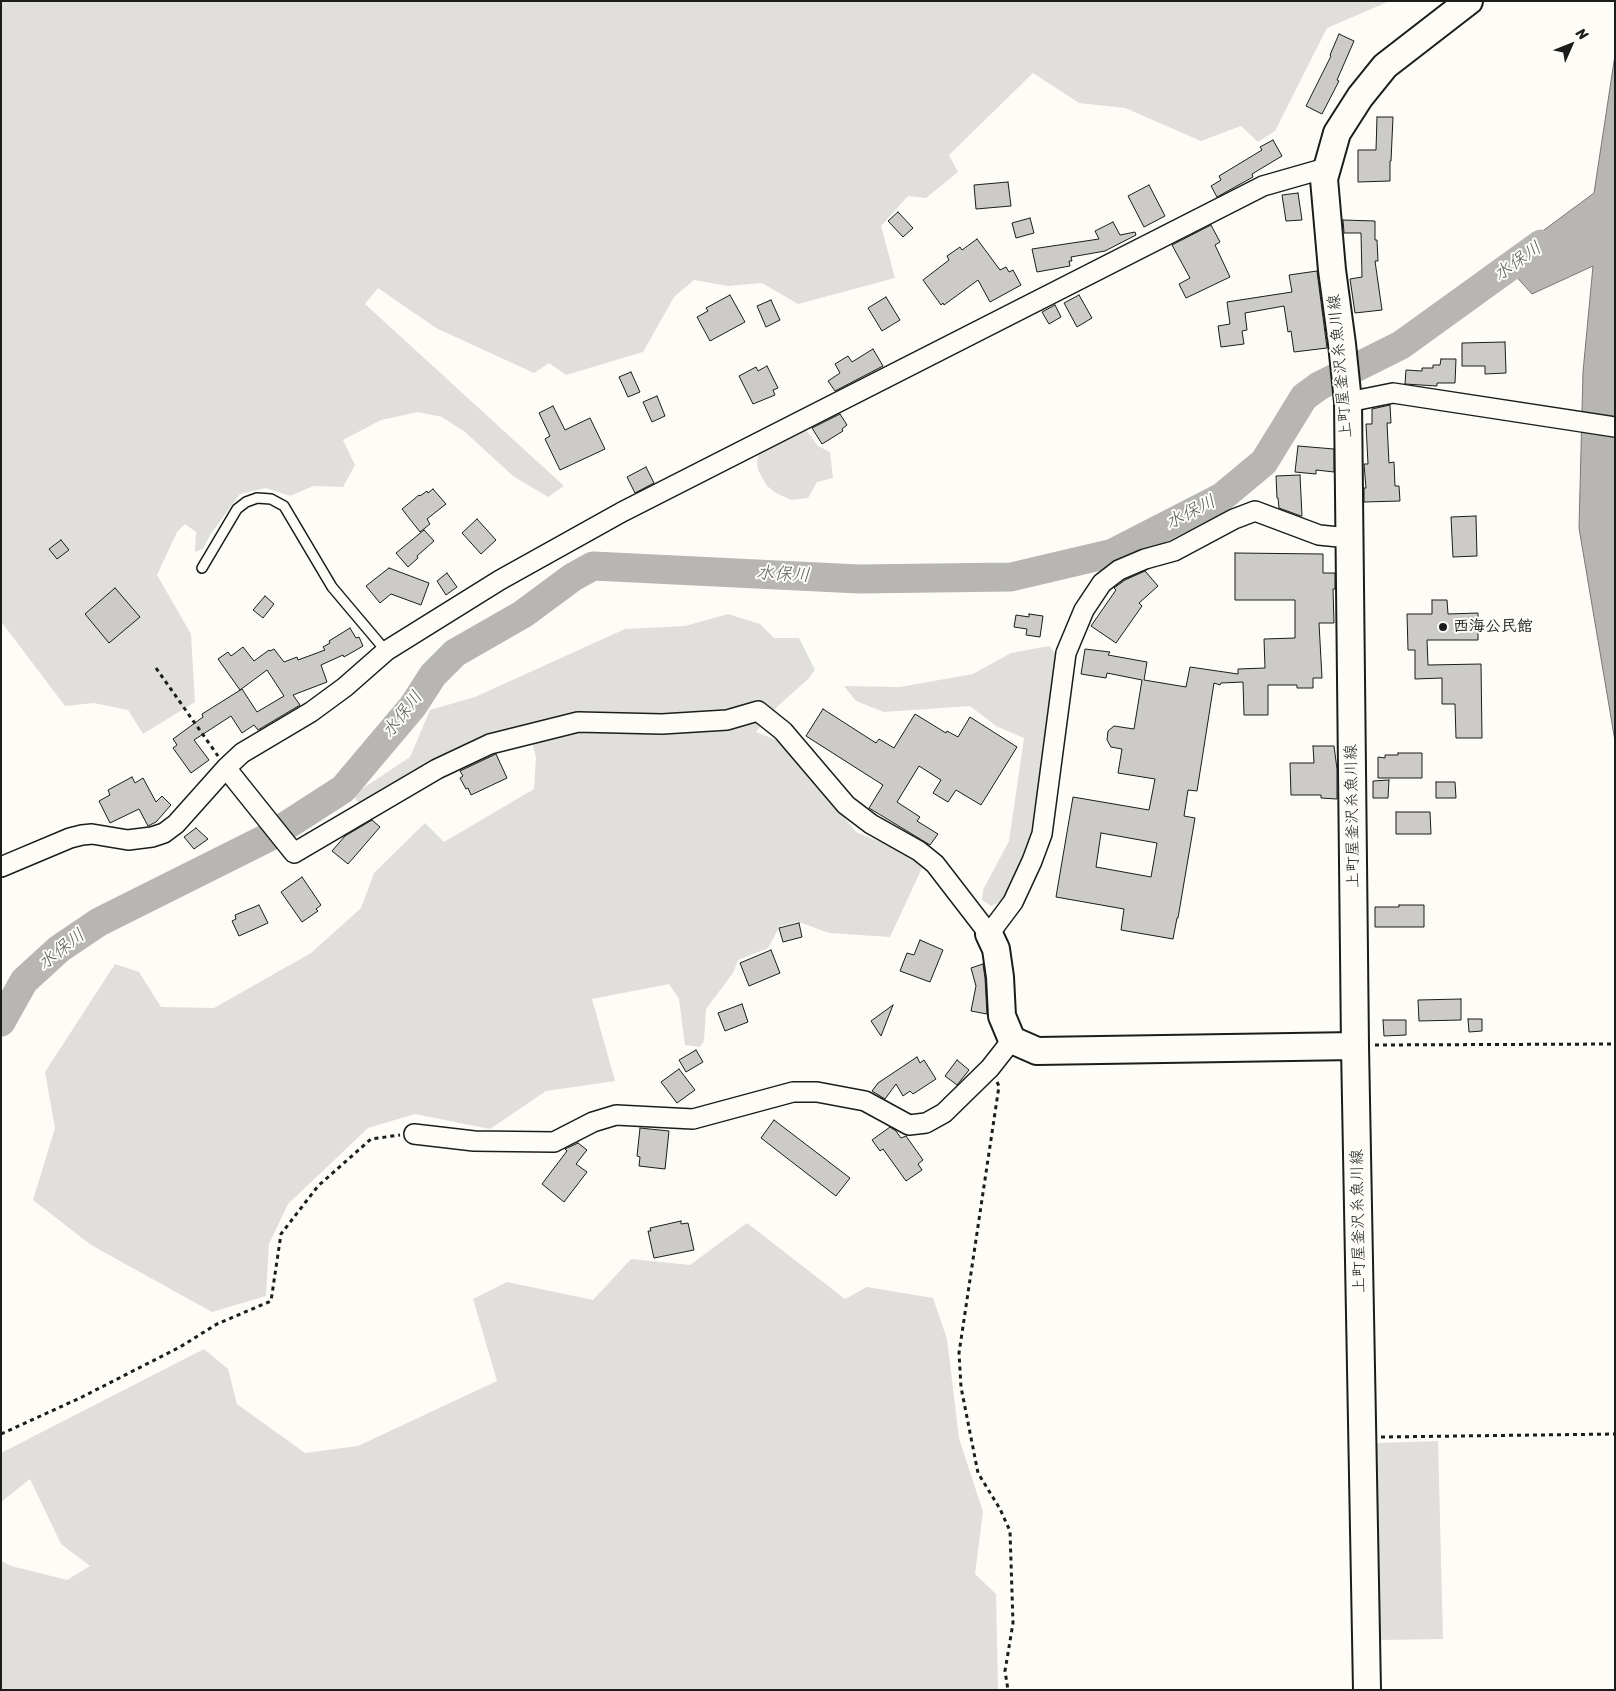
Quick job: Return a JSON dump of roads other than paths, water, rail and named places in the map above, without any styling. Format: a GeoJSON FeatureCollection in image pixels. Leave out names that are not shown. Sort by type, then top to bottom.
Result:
{"type":"FeatureCollection","features":[{"type":"Feature","properties":{"kind":"main road","name":"上町屋釜沢糸魚川線"},"geometry":{"type":"LineString","coordinates":[[1367,1690],[1355,1046],[1348,399],[1332,270],[1324,179],[1337,133],[1360,96],[1385,66],[1469,1]]}},
{"type":"Feature","properties":{"kind":"main road"},"geometry":{"type":"LineString","coordinates":[[989,934],[996,949],[1002,1016],[1012,1040],[1038,1051],[1355,1046]]}},
{"type":"Feature","properties":{"kind":"street"},"geometry":{"type":"LineString","coordinates":[[1,868],[15,860],[82,835],[92,834],[128,840],[164,833],[176,824],[226,768],[242,753],[318,707],[345,687],[386,651],[500,580],[622,512],[1263,186],[1326,168]]}},
{"type":"Feature","properties":{"kind":"street"},"geometry":{"type":"LineString","coordinates":[[1348,399],[1393,393],[1615,427]]}},
{"type":"Feature","properties":{"kind":"street"},"geometry":{"type":"LineString","coordinates":[[226,768],[269,819],[294,853],[437,769],[490,744],[578,722],[662,724],[727,720],[758,711],[783,731],[846,805],[871,824],[919,851],[935,864],[989,934],[1012,902],[1032,861],[1042,834],[1066,653],[1084,610],[1102,583],[1119,570],[1145,559],[1174,551],[1234,519],[1254,511],[1319,535],[1350,538]]}},
{"type":"Feature","properties":{"kind":"street"},"geometry":{"type":"LineString","coordinates":[[414,1134],[474,1141],[554,1142],[593,1122],[616,1115],[693,1119],[794,1092],[817,1092],[865,1101],[909,1125],[926,1123],[944,1113],[990,1068],[1012,1040]]}},
{"type":"Feature","properties":{"kind":"lane"},"geometry":{"type":"LineString","coordinates":[[202,568],[237,509],[246,502],[257,498],[271,499],[284,506],[332,587],[386,651]]}},
{"type":"Feature","properties":{"kind":"water"},"geometry":{"type":"Polygon","coordinates":[[[1615,55],[1615,741],[1579,528],[1583,372],[1593,266],[1532,294],[1502,261],[1594,193],[1615,55]]]}},
{"type":"Feature","properties":{"kind":"waterway","name":"水保川"},"geometry":{"type":"LineString","coordinates":[[1,1022],[24,981],[59,949],[99,922],[267,838],[343,789],[413,706],[433,675],[455,653],[523,614],[573,577],[593,566],[859,579],[1011,577],[1113,553],[1222,497],[1264,462],[1304,397],[1319,386],[1401,345],[1541,244]]}},
{"type":"Feature","properties":{"kind":"place","name":"西海公民館"},"geometry":{"type":"Point","coordinates":[1443,627]}}]}
